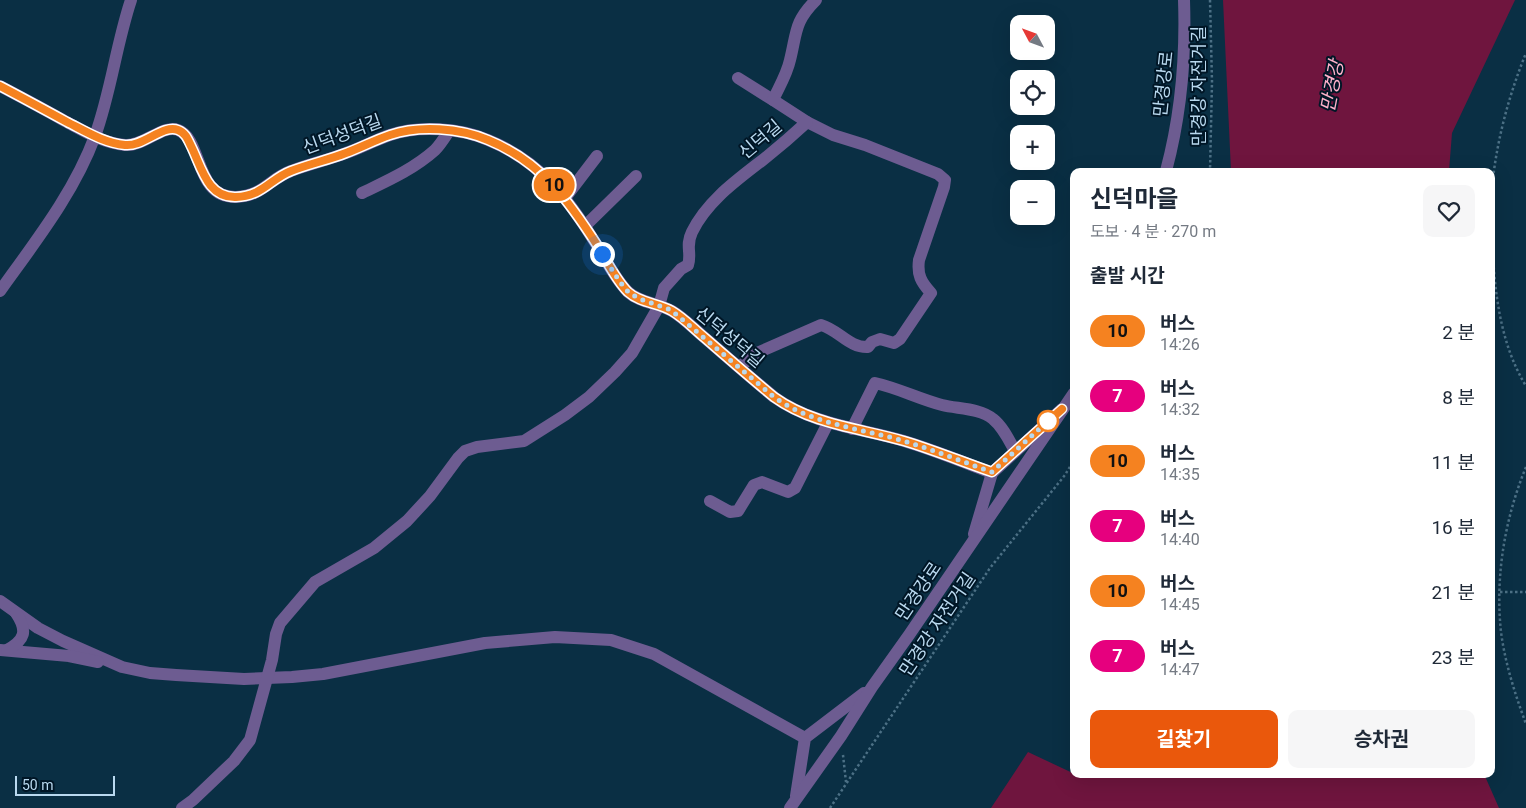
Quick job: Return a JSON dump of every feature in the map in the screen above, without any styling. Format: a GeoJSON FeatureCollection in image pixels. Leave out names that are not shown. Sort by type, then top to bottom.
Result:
{"type":"FeatureCollection","features":[{"type":"Feature","properties":{"kind":"street"},"geometry":{"type":"LineString","coordinates":[[0,291],[65,198],[95,136],[131,0]]}},
{"type":"Feature","properties":{"kind":"street","name":"신덕길"},"geometry":{"type":"LineString","coordinates":[[182,808],[193,800],[244,750],[250,740],[280,623],[315,582],[374,548],[406,521],[430,496],[465,451],[477,447],[524,441],[565,415],[588,397],[632,353],[659,306],[664,288],[688,265],[690,258],[688,240],[700,217],[725,190],[807,122],[772,100],[786,73],[799,22],[804,12],[816,0]]}},
{"type":"Feature","properties":{"kind":"street","name":"만경강로"},"geometry":{"type":"LineString","coordinates":[[1167,168],[1175,134],[1181,94],[1184,46],[1181,3]]}},
{"type":"Feature","properties":{"kind":"street"},"geometry":{"type":"LineString","coordinates":[[738,78],[772,100]]}},
{"type":"Feature","properties":{"kind":"street","name":"신덕성덕길"},"geometry":{"type":"LineString","coordinates":[[0,86],[95,136],[126,145],[138,144],[167,129],[176,128],[186,134],[208,184],[224,196],[237,197],[252,194],[264,189],[290,171],[344,154],[390,134],[408,130],[449,131],[487,139],[522,157],[556,186],[629,293],[671,310],[788,407],[828,423],[904,441],[992,472]]}},
{"type":"Feature","properties":{"kind":"street"},"geometry":{"type":"LineString","coordinates":[[739,367],[757,353],[821,325],[831,328],[859,348],[868,347],[872,342],[880,339],[894,343],[900,339],[931,293],[922,283],[918,266],[945,180],[938,174],[865,145],[833,136],[807,122]]}},
{"type":"Feature","properties":{"kind":"street"},"geometry":{"type":"LineString","coordinates":[[362,193],[416,164],[435,150],[449,131]]}},
{"type":"Feature","properties":{"kind":"street"},"geometry":{"type":"LineString","coordinates":[[565,198],[597,156]]}},
{"type":"Feature","properties":{"kind":"street"},"geometry":{"type":"LineString","coordinates":[[585,226],[636,176]]}},
{"type":"Feature","properties":{"kind":"street"},"geometry":{"type":"LineString","coordinates":[[852,429],[875,383],[891,386],[941,405],[984,414],[992,418],[1000,426],[1015,451]]}},
{"type":"Feature","properties":{"kind":"street","name":"만경강로"},"geometry":{"type":"LineString","coordinates":[[793,804],[1070,398]]}},
{"type":"Feature","properties":{"kind":"street"},"geometry":{"type":"LineString","coordinates":[[971,544],[992,472],[1062,409]]}},
{"type":"Feature","properties":{"kind":"street"},"geometry":{"type":"LineString","coordinates":[[710,501],[730,512],[738,512],[754,485],[762,482],[788,492],[795,488],[828,423]]}},
{"type":"Feature","properties":{"kind":"street"},"geometry":{"type":"LineString","coordinates":[[0,601],[38,628],[122,667]]}},
{"type":"Feature","properties":{"kind":"street"},"geometry":{"type":"LineString","coordinates":[[4,650],[17,644],[22,639],[23,623],[16,613]]}},
{"type":"Feature","properties":{"kind":"street"},"geometry":{"type":"LineString","coordinates":[[4,650],[69,656],[150,673],[244,679],[323,674],[492,642],[555,637],[611,640],[654,654],[805,738]]}},
{"type":"Feature","properties":{"kind":"street"},"geometry":{"type":"LineString","coordinates":[[793,804],[805,738],[872,687]]}},
{"type":"Feature","properties":{"kind":"path","name":"만경강 자전거길"},"geometry":{"type":"LineString","coordinates":[[1210,0],[1212,82],[1210,168]]}},
{"type":"Feature","properties":{"kind":"path"},"geometry":{"type":"LineString","coordinates":[[1494,168],[1499,137],[1508,103],[1526,53]]}},
{"type":"Feature","properties":{"kind":"path"},"geometry":{"type":"LineString","coordinates":[[1495,284],[1512,360],[1526,386]]}},
{"type":"Feature","properties":{"kind":"path","name":"만경강 자전거길"},"geometry":{"type":"LineString","coordinates":[[830,808],[990,568],[1070,466]]}},
{"type":"Feature","properties":{"kind":"path"},"geometry":{"type":"LineString","coordinates":[[1526,467],[1516,490],[1501,560],[1500,592],[1502,632],[1505,648],[1516,697],[1526,724]]}},
{"type":"Feature","properties":{"kind":"path"},"geometry":{"type":"LineString","coordinates":[[1500,592],[1526,592]]}},
{"type":"Feature","properties":{"kind":"path"},"geometry":{"type":"LineString","coordinates":[[841,736],[846,783]]}},
{"type":"Feature","properties":{"kind":"water","name":"만경강"},"geometry":{"type":"Polygon","coordinates":[[[1223,0],[1515,0],[1452,133],[1449,168],[1231,168],[1223,0]]]}},
{"type":"Feature","properties":{"kind":"water"},"geometry":{"type":"Polygon","coordinates":[[[1028,752],[1070,772],[1070,778],[1486,778],[1499,808],[991,808],[1028,752]]]}},
{"type":"Feature","properties":{"kind":"bus line","name":"10"},"geometry":{"type":"LineString","coordinates":[[0,86],[95,136],[113,143],[138,144],[167,129],[176,128],[186,134],[208,184],[224,196],[237,197],[252,194],[264,189],[290,171],[344,154],[390,134],[408,130],[449,131],[487,139],[522,157],[556,186],[629,293],[671,310],[774,397],[802,414],[828,423],[904,441],[992,472],[1062,409]]}},
{"type":"Feature","properties":{"kind":"route"},"geometry":{"type":"LineString","coordinates":[[602,254],[629,293],[671,310],[774,397],[802,414],[828,423],[904,441],[992,472],[1048,421]]}}]}
